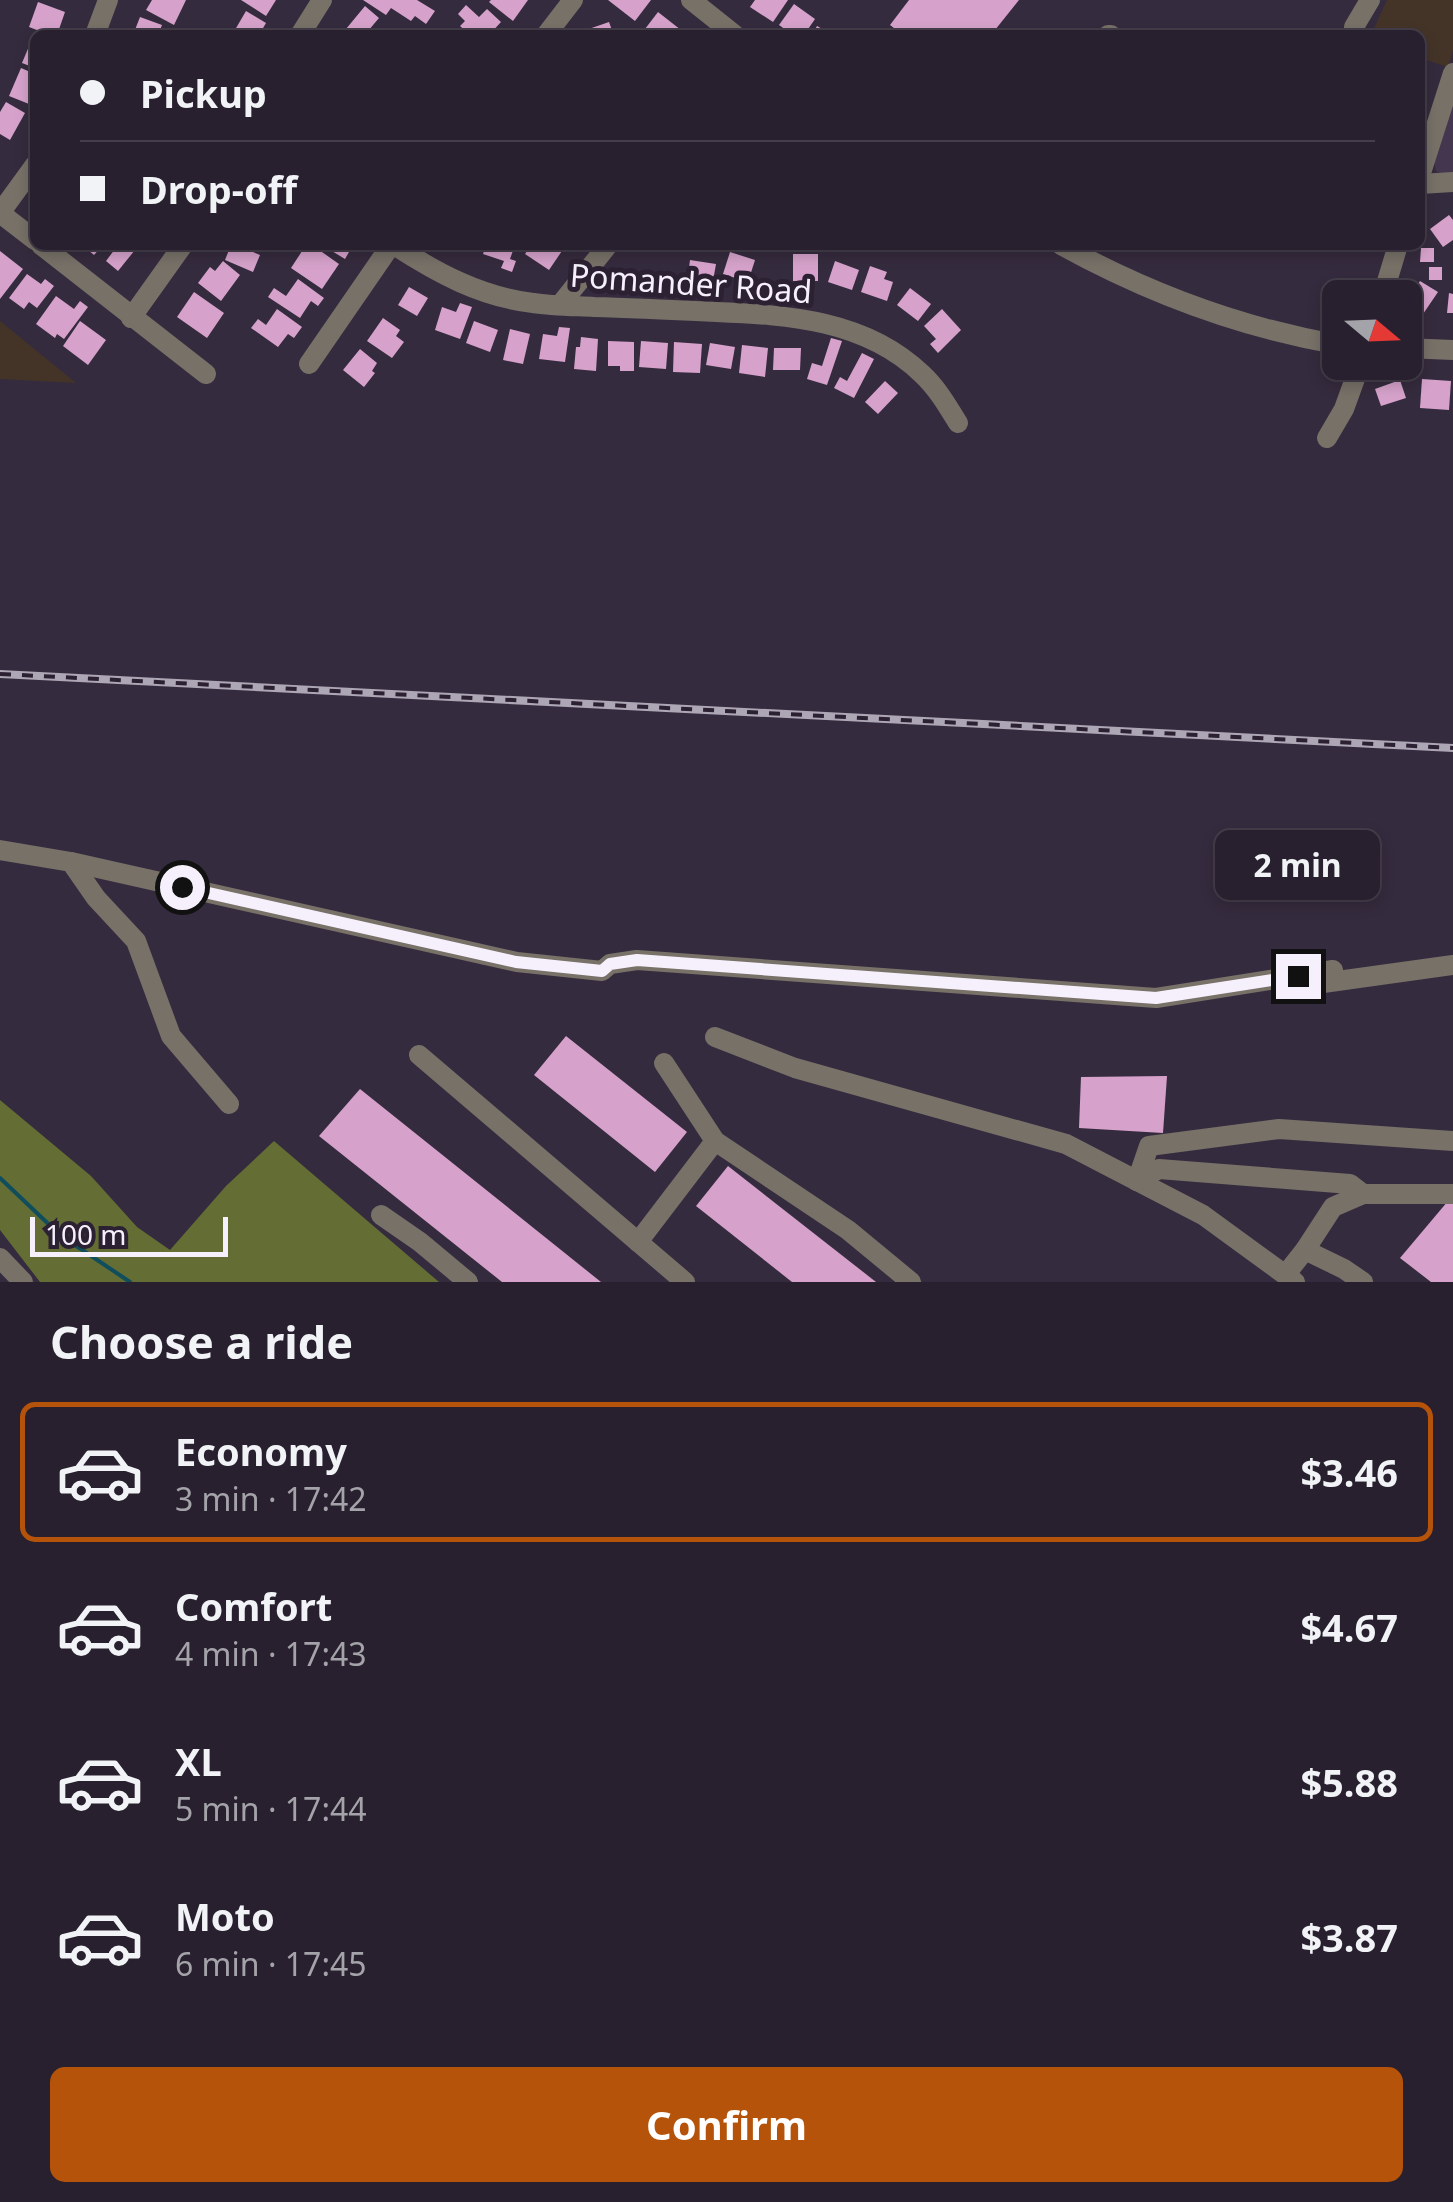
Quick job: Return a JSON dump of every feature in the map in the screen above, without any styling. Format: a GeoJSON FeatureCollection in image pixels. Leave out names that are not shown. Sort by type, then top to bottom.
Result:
{"type":"FeatureCollection","features":[{"type":"Feature","properties":{"kind":"street"},"geometry":{"type":"LineString","coordinates":[[97,30],[108,0]]}},
{"type":"Feature","properties":{"kind":"street"},"geometry":{"type":"LineString","coordinates":[[303,30],[322,0]]}},
{"type":"Feature","properties":{"kind":"street"},"geometry":{"type":"LineString","coordinates":[[550,30],[573,0]]}},
{"type":"Feature","properties":{"kind":"street"},"geometry":{"type":"LineString","coordinates":[[691,0],[729,30]]}},
{"type":"Feature","properties":{"kind":"street"},"geometry":{"type":"LineString","coordinates":[[1354,26],[1370,0]]}},
{"type":"Feature","properties":{"kind":"street"},"geometry":{"type":"LineString","coordinates":[[1425,161],[1453,74]]}},
{"type":"Feature","properties":{"kind":"street"},"geometry":{"type":"LineString","coordinates":[[30,172],[0,213],[30,237]]}},
{"type":"Feature","properties":{"kind":"street"},"geometry":{"type":"LineString","coordinates":[[1425,184],[1453,182]]}},
{"type":"Feature","properties":{"kind":"street"},"geometry":{"type":"LineString","coordinates":[[47,250],[206,374]]}},
{"type":"Feature","properties":{"kind":"street"},"geometry":{"type":"LineString","coordinates":[[132,318],[179,250]]}},
{"type":"Feature","properties":{"kind":"street"},"geometry":{"type":"LineString","coordinates":[[308,364],[389,250]]}},
{"type":"Feature","properties":{"kind":"street","name":"Pomander Road"},"geometry":{"type":"LineString","coordinates":[[401,250],[470,288],[532,303],[763,314],[846,329],[876,341],[922,374],[958,422]]}},
{"type":"Feature","properties":{"kind":"street"},"geometry":{"type":"LineString","coordinates":[[560,305],[604,250]]}},
{"type":"Feature","properties":{"kind":"street"},"geometry":{"type":"LineString","coordinates":[[1071,250],[1130,281],[1209,311],[1322,341]]}},
{"type":"Feature","properties":{"kind":"street"},"geometry":{"type":"LineString","coordinates":[[1387,280],[1396,250]]}},
{"type":"Feature","properties":{"kind":"street"},"geometry":{"type":"LineString","coordinates":[[1422,349],[1453,350]]}},
{"type":"Feature","properties":{"kind":"street"},"geometry":{"type":"LineString","coordinates":[[1327,438],[1354,380]]}},
{"type":"Feature","properties":{"kind":"street"},"geometry":{"type":"LineString","coordinates":[[0,850],[71,862],[516,962],[602,971],[610,964],[637,960],[1156,998],[1333,970]]}},
{"type":"Feature","properties":{"kind":"street"},"geometry":{"type":"LineString","coordinates":[[71,862],[96,898],[136,941],[171,1036],[228,1104]]}},
{"type":"Feature","properties":{"kind":"street"},"geometry":{"type":"LineString","coordinates":[[1231,996],[1453,965]]}},
{"type":"Feature","properties":{"kind":"street"},"geometry":{"type":"LineString","coordinates":[[714,1037],[795,1068],[1066,1144],[1203,1215],[1290,1278],[1333,1207],[1363,1194],[1453,1194]]}},
{"type":"Feature","properties":{"kind":"street"},"geometry":{"type":"LineString","coordinates":[[418,1055],[685,1282]]}},
{"type":"Feature","properties":{"kind":"street"},"geometry":{"type":"LineString","coordinates":[[664,1064],[716,1140],[848,1230],[911,1282]]}},
{"type":"Feature","properties":{"kind":"street"},"geometry":{"type":"LineString","coordinates":[[1136,1181],[1149,1146],[1279,1129],[1453,1142]]}},
{"type":"Feature","properties":{"kind":"street"},"geometry":{"type":"LineString","coordinates":[[638,1242],[716,1140]]}},
{"type":"Feature","properties":{"kind":"street"},"geometry":{"type":"LineString","coordinates":[[1136,1181],[1160,1169],[1350,1184],[1363,1194]]}},
{"type":"Feature","properties":{"kind":"street"},"geometry":{"type":"LineString","coordinates":[[381,1215],[468,1282]]}},
{"type":"Feature","properties":{"kind":"street"},"geometry":{"type":"LineString","coordinates":[[1304,1250],[1363,1282]]}},
{"type":"Feature","properties":{"kind":"street"},"geometry":{"type":"LineString","coordinates":[[0,1258],[23,1282]]}},
{"type":"Feature","properties":{"kind":"shaded area"},"geometry":{"type":"Polygon","coordinates":[[[1387,0],[1453,0],[1453,50],[1448,67],[1425,60],[1425,30],[1373,30],[1387,0]]]}},
{"type":"Feature","properties":{"kind":"shaded area"},"geometry":{"type":"Polygon","coordinates":[[[1453,102],[1453,174],[1445,175],[1436,171],[1434,161],[1453,102]]]}},
{"type":"Feature","properties":{"kind":"shaded area"},"geometry":{"type":"Polygon","coordinates":[[[0,321],[76,383],[0,379],[0,321]]]}},
{"type":"Feature","properties":{"kind":"green space"},"geometry":{"type":"Polygon","coordinates":[[[0,1100],[91,1176],[137,1227],[170,1250],[226,1186],[274,1141],[439,1282],[40,1282],[0,1230],[0,1100]]]}},
{"type":"Feature","properties":{"kind":"building"},"geometry":{"type":"Polygon","coordinates":[[[152,0],[186,0],[174,25],[146,10],[152,0]]]}},
{"type":"Feature","properties":{"kind":"building"},"geometry":{"type":"Polygon","coordinates":[[[241,0],[276,0],[266,16],[241,0]]]}},
{"type":"Feature","properties":{"kind":"building"},"geometry":{"type":"Polygon","coordinates":[[[363,0],[417,0],[435,11],[426,24],[415,16],[411,21],[391,8],[386,15],[363,0]]]}},
{"type":"Feature","properties":{"kind":"building"},"geometry":{"type":"Polygon","coordinates":[[[491,0],[528,0],[513,21],[491,0]]]}},
{"type":"Feature","properties":{"kind":"building"},"geometry":{"type":"Polygon","coordinates":[[[608,0],[651,0],[635,21],[608,0]]]}},
{"type":"Feature","properties":{"kind":"building"},"geometry":{"type":"Polygon","coordinates":[[[755,0],[788,0],[773,22],[750,7],[755,0]]]}},
{"type":"Feature","properties":{"kind":"building"},"geometry":{"type":"Polygon","coordinates":[[[909,0],[1019,0],[995,30],[896,30],[890,25],[909,0]]]}},
{"type":"Feature","properties":{"kind":"building"},"geometry":{"type":"Polygon","coordinates":[[[38,2],[65,12],[59,30],[29,27],[38,2]]]}},
{"type":"Feature","properties":{"kind":"building"},"geometry":{"type":"Polygon","coordinates":[[[794,4],[815,19],[807,30],[786,30],[779,25],[794,4]]]}},
{"type":"Feature","properties":{"kind":"building"},"geometry":{"type":"Polygon","coordinates":[[[466,5],[479,17],[487,9],[501,22],[494,30],[464,30],[460,26],[465,21],[458,14],[466,5]]]}},
{"type":"Feature","properties":{"kind":"building"},"geometry":{"type":"Polygon","coordinates":[[[365,6],[379,18],[369,30],[346,29],[365,6]]]}},
{"type":"Feature","properties":{"kind":"building"},"geometry":{"type":"Polygon","coordinates":[[[246,11],[266,23],[262,30],[235,30],[246,11]]]}},
{"type":"Feature","properties":{"kind":"building"},"geometry":{"type":"Polygon","coordinates":[[[658,12],[681,30],[646,30],[658,12]]]}},
{"type":"Feature","properties":{"kind":"building"},"geometry":{"type":"Polygon","coordinates":[[[140,17],[162,25],[160,30],[135,30],[140,17]]]}},
{"type":"Feature","properties":{"kind":"building"},"geometry":{"type":"Polygon","coordinates":[[[609,22],[612,30],[586,30],[609,22]]]}},
{"type":"Feature","properties":{"kind":"building"},"geometry":{"type":"Polygon","coordinates":[[[30,44],[30,66],[22,63],[30,44]]]}},
{"type":"Feature","properties":{"kind":"building"},"geometry":{"type":"Polygon","coordinates":[[[21,68],[30,72],[29,104],[9,96],[21,68]]]}},
{"type":"Feature","properties":{"kind":"building"},"geometry":{"type":"Polygon","coordinates":[[[6,102],[25,113],[10,140],[0,134],[0,112],[6,102]]]}},
{"type":"Feature","properties":{"kind":"building"},"geometry":{"type":"Polygon","coordinates":[[[1449,215],[1453,220],[1453,240],[1443,247],[1430,229],[1449,215]]]}},
{"type":"Feature","properties":{"kind":"building"},"geometry":{"type":"Polygon","coordinates":[[[1434,248],[1434,262],[1420,262],[1421,250],[1434,248]]]}},
{"type":"Feature","properties":{"kind":"building"},"geometry":{"type":"Polygon","coordinates":[[[114,250],[135,250],[118,271],[106,261],[114,250]]]}},
{"type":"Feature","properties":{"kind":"building"},"geometry":{"type":"Polygon","coordinates":[[[229,250],[254,250],[260,255],[253,272],[225,260],[229,250]]]}},
{"type":"Feature","properties":{"kind":"building"},"geometry":{"type":"Polygon","coordinates":[[[303,250],[319,250],[339,264],[322,289],[291,268],[303,250]]]}},
{"type":"Feature","properties":{"kind":"building"},"geometry":{"type":"Polygon","coordinates":[[[330,250],[350,250],[345,259],[330,250]]]}},
{"type":"Feature","properties":{"kind":"building"},"geometry":{"type":"Polygon","coordinates":[[[484,250],[513,250],[510,259],[516,261],[512,272],[501,268],[504,261],[483,254],[484,250]]]}},
{"type":"Feature","properties":{"kind":"building"},"geometry":{"type":"Polygon","coordinates":[[[528,250],[563,250],[549,270],[525,254],[528,250]]]}},
{"type":"Feature","properties":{"kind":"building"},"geometry":{"type":"Polygon","coordinates":[[[0,251],[23,269],[0,299],[0,251]]]}},
{"type":"Feature","properties":{"kind":"building"},"geometry":{"type":"Polygon","coordinates":[[[730,252],[755,260],[748,282],[723,274],[730,252]]]}},
{"type":"Feature","properties":{"kind":"building"},"geometry":{"type":"Polygon","coordinates":[[[793,254],[818,254],[818,281],[793,281],[793,254]]]}},
{"type":"Feature","properties":{"kind":"building"},"geometry":{"type":"Polygon","coordinates":[[[690,260],[716,264],[713,281],[688,277],[690,260]]]}},
{"type":"Feature","properties":{"kind":"building"},"geometry":{"type":"Polygon","coordinates":[[[223,261],[240,275],[221,301],[198,283],[210,267],[215,271],[223,261]]]}},
{"type":"Feature","properties":{"kind":"building"},"geometry":{"type":"Polygon","coordinates":[[[835,261],[859,270],[852,290],[828,282],[835,261]]]}},
{"type":"Feature","properties":{"kind":"building"},"geometry":{"type":"Polygon","coordinates":[[[870,266],[887,272],[884,279],[893,282],[887,301],[861,292],[870,266]]]}},
{"type":"Feature","properties":{"kind":"building"},"geometry":{"type":"Polygon","coordinates":[[[1429,267],[1442,267],[1442,280],[1429,280],[1429,267]]]}},
{"type":"Feature","properties":{"kind":"building"},"geometry":{"type":"Polygon","coordinates":[[[27,274],[41,284],[45,279],[54,286],[37,308],[29,302],[24,309],[9,298],[27,274]]]}},
{"type":"Feature","properties":{"kind":"building"},"geometry":{"type":"Polygon","coordinates":[[[298,279],[324,298],[318,306],[311,301],[300,318],[268,297],[274,288],[286,296],[298,279]]]}},
{"type":"Feature","properties":{"kind":"building"},"geometry":{"type":"Polygon","coordinates":[[[1422,282],[1438,292],[1422,316],[1422,282]]]}},
{"type":"Feature","properties":{"kind":"building"},"geometry":{"type":"Polygon","coordinates":[[[409,287],[428,298],[417,316],[398,305],[409,287]]]}},
{"type":"Feature","properties":{"kind":"building"},"geometry":{"type":"Polygon","coordinates":[[[910,288],[931,304],[918,321],[897,305],[910,288]]]}},
{"type":"Feature","properties":{"kind":"building"},"geometry":{"type":"Polygon","coordinates":[[[194,292],[224,313],[207,338],[177,317],[194,292]]]}},
{"type":"Feature","properties":{"kind":"building"},"geometry":{"type":"Polygon","coordinates":[[[1449,293],[1453,294],[1453,313],[1447,313],[1449,293]]]}},
{"type":"Feature","properties":{"kind":"building"},"geometry":{"type":"Polygon","coordinates":[[[56,296],[74,309],[80,301],[88,307],[64,339],[57,334],[55,338],[36,324],[56,296]]]}},
{"type":"Feature","properties":{"kind":"building"},"geometry":{"type":"Polygon","coordinates":[[[460,303],[472,307],[460,339],[435,330],[442,307],[456,312],[460,303]]]}},
{"type":"Feature","properties":{"kind":"building"},"geometry":{"type":"Polygon","coordinates":[[[277,309],[302,327],[294,338],[288,334],[278,347],[251,328],[258,319],[266,325],[277,309]]]}},
{"type":"Feature","properties":{"kind":"building"},"geometry":{"type":"Polygon","coordinates":[[[942,309],[961,330],[938,353],[930,344],[936,339],[924,326],[942,309]]]}},
{"type":"Feature","properties":{"kind":"building"},"geometry":{"type":"Polygon","coordinates":[[[383,318],[400,330],[396,336],[404,342],[392,358],[367,341],[383,318]]]}},
{"type":"Feature","properties":{"kind":"building"},"geometry":{"type":"Polygon","coordinates":[[[80,321],[106,340],[88,365],[63,346],[80,321]]]}},
{"type":"Feature","properties":{"kind":"building"},"geometry":{"type":"Polygon","coordinates":[[[474,321],[498,330],[490,352],[466,343],[474,321]]]}},
{"type":"Feature","properties":{"kind":"building"},"geometry":{"type":"Polygon","coordinates":[[[559,327],[570,328],[565,362],[539,359],[543,334],[557,336],[559,327]]]}},
{"type":"Feature","properties":{"kind":"building"},"geometry":{"type":"Polygon","coordinates":[[[510,329],[530,334],[523,364],[503,360],[510,329]]]}},
{"type":"Feature","properties":{"kind":"building"},"geometry":{"type":"Polygon","coordinates":[[[581,337],[598,339],[596,371],[574,369],[581,337]]]}},
{"type":"Feature","properties":{"kind":"building"},"geometry":{"type":"Polygon","coordinates":[[[831,338],[842,341],[827,385],[807,379],[812,363],[822,366],[831,338]]]}},
{"type":"Feature","properties":{"kind":"building"},"geometry":{"type":"Polygon","coordinates":[[[608,341],[634,342],[634,371],[608,366],[608,341]]]}},
{"type":"Feature","properties":{"kind":"building"},"geometry":{"type":"Polygon","coordinates":[[[641,341],[668,343],[666,369],[639,367],[641,341]]]}},
{"type":"Feature","properties":{"kind":"building"},"geometry":{"type":"Polygon","coordinates":[[[674,342],[702,344],[700,373],[673,372],[674,342]]]}},
{"type":"Feature","properties":{"kind":"building"},"geometry":{"type":"Polygon","coordinates":[[[710,343],[735,347],[731,369],[706,365],[710,343]]]}},
{"type":"Feature","properties":{"kind":"building"},"geometry":{"type":"Polygon","coordinates":[[[742,345],[768,348],[765,377],[739,373],[742,345]]]}},
{"type":"Feature","properties":{"kind":"building"},"geometry":{"type":"Polygon","coordinates":[[[774,348],[801,348],[800,370],[773,370],[774,348]]]}},
{"type":"Feature","properties":{"kind":"building"},"geometry":{"type":"Polygon","coordinates":[[[360,349],[377,363],[372,371],[375,373],[364,387],[343,370],[360,349]]]}},
{"type":"Feature","properties":{"kind":"building"},"geometry":{"type":"Polygon","coordinates":[[[862,353],[874,359],[854,398],[834,388],[840,377],[847,381],[862,353]]]}},
{"type":"Feature","properties":{"kind":"building"},"geometry":{"type":"Polygon","coordinates":[[[1422,379],[1451,381],[1449,410],[1420,408],[1422,379]]]}},
{"type":"Feature","properties":{"kind":"building"},"geometry":{"type":"Polygon","coordinates":[[[1400,380],[1406,398],[1381,406],[1375,389],[1400,380]]]}},
{"type":"Feature","properties":{"kind":"building"},"geometry":{"type":"Polygon","coordinates":[[[885,381],[898,393],[878,414],[865,402],[885,381]]]}},
{"type":"Feature","properties":{"kind":"building"},"geometry":{"type":"Polygon","coordinates":[[[566,1036],[687,1132],[655,1172],[534,1075],[566,1036]]]}},
{"type":"Feature","properties":{"kind":"building"},"geometry":{"type":"Polygon","coordinates":[[[1167,1076],[1163,1133],[1079,1128],[1081,1077],[1167,1076]]]}},
{"type":"Feature","properties":{"kind":"building"},"geometry":{"type":"Polygon","coordinates":[[[360,1089],[601,1282],[502,1282],[319,1136],[360,1089]]]}},
{"type":"Feature","properties":{"kind":"building"},"geometry":{"type":"Polygon","coordinates":[[[728,1166],[876,1282],[792,1282],[696,1206],[728,1166]]]}},
{"type":"Feature","properties":{"kind":"building"},"geometry":{"type":"Polygon","coordinates":[[[1448,1201],[1453,1201],[1453,1282],[1431,1282],[1400,1258],[1448,1201]]]}},
{"type":"Feature","properties":{"kind":"waterway"},"geometry":{"type":"LineString","coordinates":[[0,1178],[60,1235],[130,1282]]}},
{"type":"Feature","properties":{"kind":"railway"},"geometry":{"type":"LineString","coordinates":[[0,674],[1453,748]]}},
{"type":"Feature","properties":{"kind":"route"},"geometry":{"type":"LineString","coordinates":[[182,887],[516,962],[602,971],[610,964],[637,960],[1156,998],[1298,976]]}}]}
